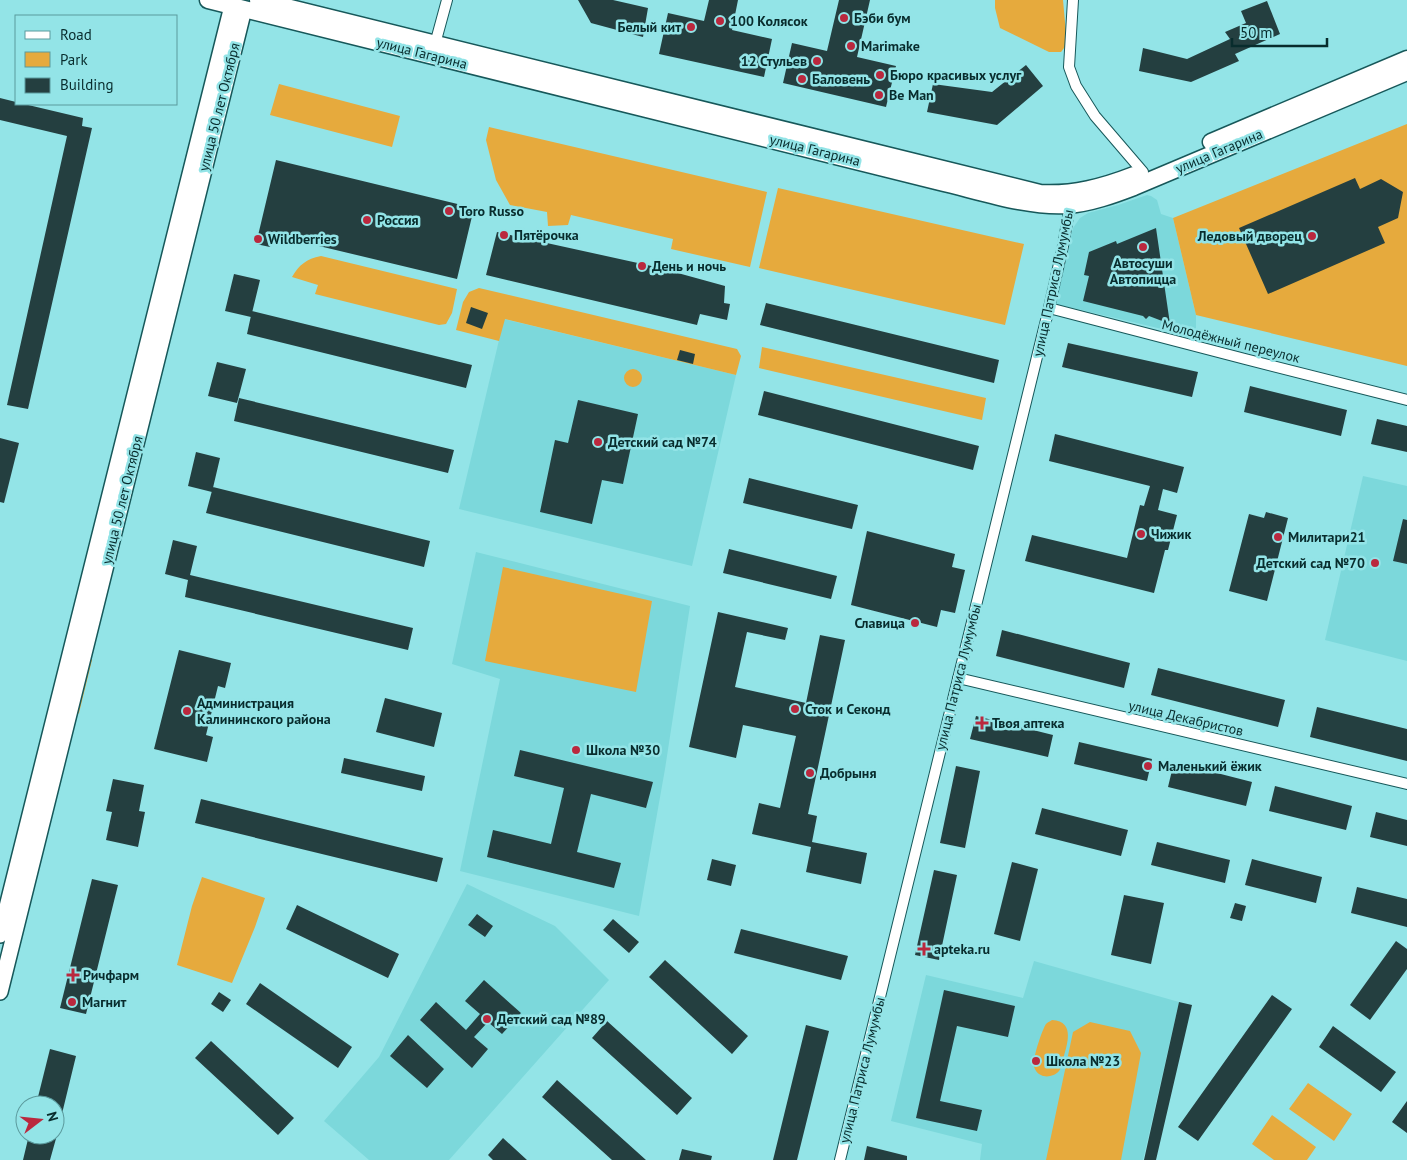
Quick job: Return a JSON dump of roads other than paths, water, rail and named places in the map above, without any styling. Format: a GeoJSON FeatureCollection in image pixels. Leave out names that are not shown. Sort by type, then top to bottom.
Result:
{"type":"FeatureCollection","features":[{"type":"Feature","properties":{"kind":"main road","name":"улица Гагарина"},"geometry":{"type":"LineString","coordinates":[[208,0],[243,3],[487,63],[1070,199],[1094,200],[1134,187],[1360,85],[1407,59]]}},
{"type":"Feature","properties":{"kind":"main road","name":"улица Гагарина"},"geometry":{"type":"LineString","coordinates":[[1070,199],[1094,188],[1143,172],[1360,85],[1407,72]]}},
{"type":"Feature","properties":{"kind":"street"},"geometry":{"type":"LineString","coordinates":[[433,50],[447,0]]}},
{"type":"Feature","properties":{"kind":"street"},"geometry":{"type":"LineString","coordinates":[[1073,0],[1069,67],[1076,86],[1095,116],[1143,172]]}},
{"type":"Feature","properties":{"kind":"street","name":"улица 50 лет Октября"},"geometry":{"type":"LineString","coordinates":[[0,935],[27,854],[36,820],[206,136],[243,3]]}},
{"type":"Feature","properties":{"kind":"street","name":"улица Патриса Лумумбы"},"geometry":{"type":"LineString","coordinates":[[840,1160],[1062,254],[1070,199]]}},
{"type":"Feature","properties":{"kind":"street","name":"Молодёжный переулок"},"geometry":{"type":"LineString","coordinates":[[1049,308],[1407,400]]}},
{"type":"Feature","properties":{"kind":"street","name":"улица Декабристов"},"geometry":{"type":"LineString","coordinates":[[958,678],[1407,784]]}},
{"type":"Feature","properties":{"kind":"street","name":"улица 50 лет Октября"},"geometry":{"type":"LineString","coordinates":[[0,992],[27,854]]}},
{"type":"Feature","properties":{"kind":"place","name":"Бэби бум"},"geometry":{"type":"Point","coordinates":[844,18]}},
{"type":"Feature","properties":{"kind":"place","name":"100 Колясок"},"geometry":{"type":"Point","coordinates":[720,21]}},
{"type":"Feature","properties":{"kind":"place","name":"Белый кит"},"geometry":{"type":"Point","coordinates":[691,27]}},
{"type":"Feature","properties":{"kind":"place","name":"Marimake"},"geometry":{"type":"Point","coordinates":[851,46]}},
{"type":"Feature","properties":{"kind":"place","name":"12 Стульев"},"geometry":{"type":"Point","coordinates":[817,61]}},
{"type":"Feature","properties":{"kind":"place","name":"Бюро красивых услуг"},"geometry":{"type":"Point","coordinates":[880,75]}},
{"type":"Feature","properties":{"kind":"place","name":"Баловень"},"geometry":{"type":"Point","coordinates":[802,79]}},
{"type":"Feature","properties":{"kind":"place","name":"Be Man"},"geometry":{"type":"Point","coordinates":[879,95]}},
{"type":"Feature","properties":{"kind":"place","name":"Toro Russo"},"geometry":{"type":"Point","coordinates":[449,211]}},
{"type":"Feature","properties":{"kind":"place","name":"Россия"},"geometry":{"type":"Point","coordinates":[367,220]}},
{"type":"Feature","properties":{"kind":"place","name":"Пятёрочка"},"geometry":{"type":"Point","coordinates":[504,235]}},
{"type":"Feature","properties":{"kind":"place","name":"Ледовый дворец"},"geometry":{"type":"Point","coordinates":[1312,236]}},
{"type":"Feature","properties":{"kind":"place","name":"Wildberries"},"geometry":{"type":"Point","coordinates":[258,239]}},
{"type":"Feature","properties":{"kind":"place","name":"Автосуши Автопицца"},"geometry":{"type":"Point","coordinates":[1143,247]}},
{"type":"Feature","properties":{"kind":"place","name":"День и ночь"},"geometry":{"type":"Point","coordinates":[642,266]}},
{"type":"Feature","properties":{"kind":"place","name":"Детский сад №74"},"geometry":{"type":"Point","coordinates":[598,442]}},
{"type":"Feature","properties":{"kind":"place","name":"Чижик"},"geometry":{"type":"Point","coordinates":[1141,534]}},
{"type":"Feature","properties":{"kind":"place","name":"Милитари21"},"geometry":{"type":"Point","coordinates":[1278,537]}},
{"type":"Feature","properties":{"kind":"place","name":"Детский сад №70"},"geometry":{"type":"Point","coordinates":[1375,563]}},
{"type":"Feature","properties":{"kind":"place","name":"Славица"},"geometry":{"type":"Point","coordinates":[915,623]}},
{"type":"Feature","properties":{"kind":"place","name":"Сток и Секонд"},"geometry":{"type":"Point","coordinates":[795,709]}},
{"type":"Feature","properties":{"kind":"place","name":"Администрация Калининского района"},"geometry":{"type":"Point","coordinates":[187,711]}},
{"type":"Feature","properties":{"kind":"place","name":"Твоя аптека"},"geometry":{"type":"Point","coordinates":[982,723]}},
{"type":"Feature","properties":{"kind":"place","name":"Школа №30"},"geometry":{"type":"Point","coordinates":[576,750]}},
{"type":"Feature","properties":{"kind":"place","name":"Маленький ёжик"},"geometry":{"type":"Point","coordinates":[1148,766]}},
{"type":"Feature","properties":{"kind":"place","name":"Добрыня"},"geometry":{"type":"Point","coordinates":[810,773]}},
{"type":"Feature","properties":{"kind":"place","name":"apteka.ru"},"geometry":{"type":"Point","coordinates":[924,949]}},
{"type":"Feature","properties":{"kind":"place","name":"Ричфарм"},"geometry":{"type":"Point","coordinates":[73,975]}},
{"type":"Feature","properties":{"kind":"place","name":"Магнит"},"geometry":{"type":"Point","coordinates":[72,1002]}},
{"type":"Feature","properties":{"kind":"place","name":"Детский сад №89"},"geometry":{"type":"Point","coordinates":[487,1019]}},
{"type":"Feature","properties":{"kind":"place","name":"Школа №23"},"geometry":{"type":"Point","coordinates":[1036,1061]}}]}
